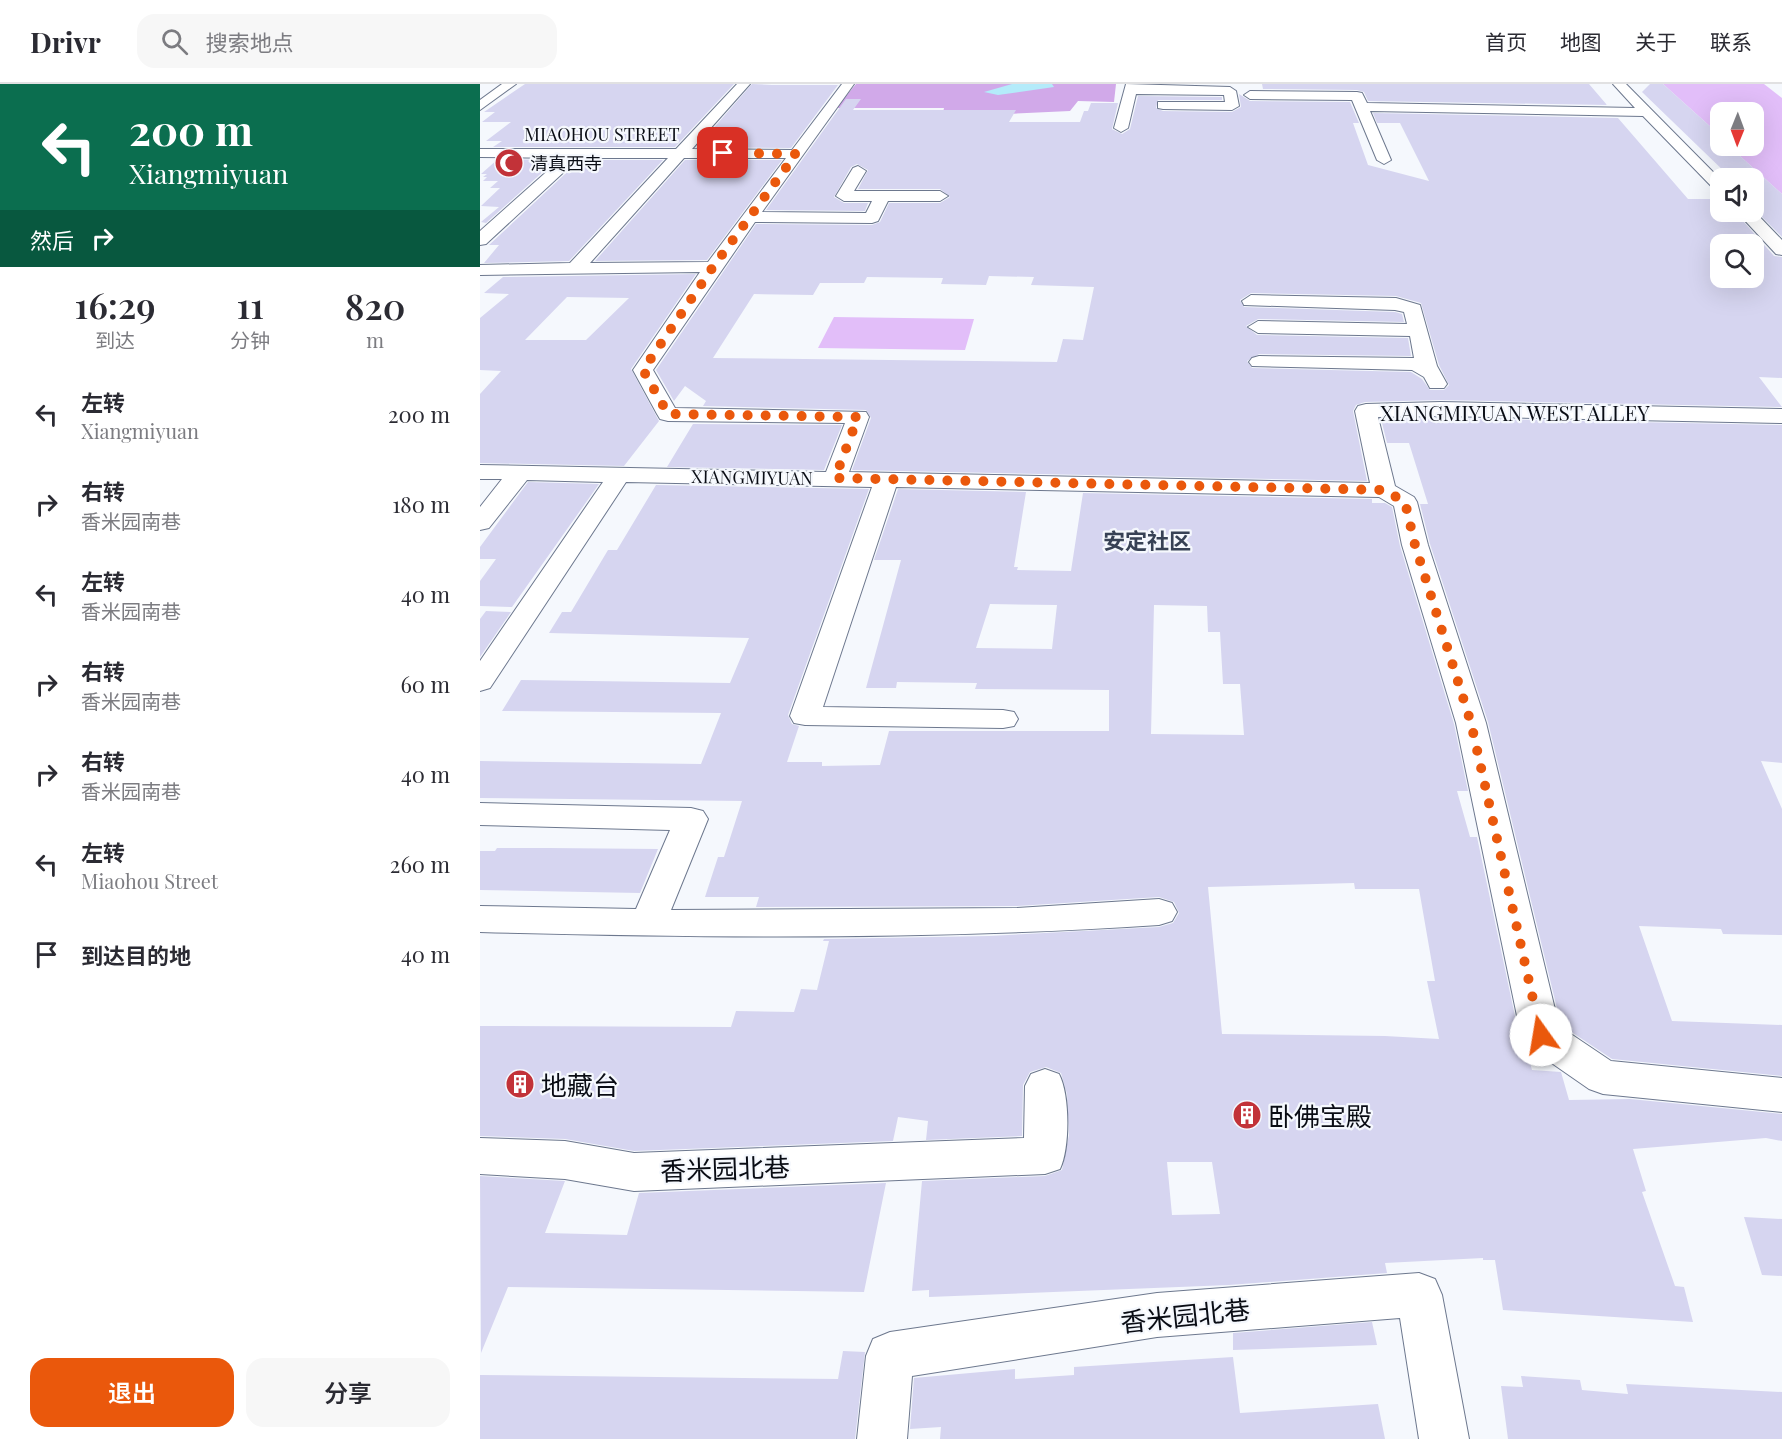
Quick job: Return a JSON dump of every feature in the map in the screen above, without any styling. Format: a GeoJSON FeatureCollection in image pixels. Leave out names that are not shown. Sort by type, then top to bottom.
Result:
{"type":"FeatureCollection","features":[{"type":"Feature","properties":{"kind":"street"},"geometry":{"type":"LineString","coordinates":[[480,106],[510,84]]}},
{"type":"Feature","properties":{"kind":"street"},"geometry":{"type":"LineString","coordinates":[[575,269],[744,84]]}},
{"type":"Feature","properties":{"kind":"street"},"geometry":{"type":"LineString","coordinates":[[835,478],[858,417],[668,414],[643,370],[713,267],[848,84]]}},
{"type":"Feature","properties":{"kind":"street"},"geometry":{"type":"LineString","coordinates":[[1619,84],[1710,178]]}},
{"type":"Feature","properties":{"kind":"street"},"geometry":{"type":"LineString","coordinates":[[1121,128],[1132,87],[1230,91],[1232,106],[1163,105]]}},
{"type":"Feature","properties":{"kind":"street"},"geometry":{"type":"LineString","coordinates":[[1250,95],[1357,96],[1384,160]]}},
{"type":"Feature","properties":{"kind":"street"},"geometry":{"type":"LineString","coordinates":[[1362,108],[1645,112]]}},
{"type":"Feature","properties":{"kind":"street","name":"MIAOHOU STREET"},"geometry":{"type":"LineString","coordinates":[[480,153],[796,154]]}},
{"type":"Feature","properties":{"kind":"street"},"geometry":{"type":"LineString","coordinates":[[480,240],[576,153]]}},
{"type":"Feature","properties":{"kind":"street"},"geometry":{"type":"LineString","coordinates":[[858,171],[844,196],[940,196]]}},
{"type":"Feature","properties":{"kind":"street"},"geometry":{"type":"LineString","coordinates":[[749,217],[872,218],[882,196]]}},
{"type":"Feature","properties":{"kind":"street"},"geometry":{"type":"LineString","coordinates":[[1755,222],[1782,250]]}},
{"type":"Feature","properties":{"kind":"street"},"geometry":{"type":"LineString","coordinates":[[480,270],[575,269],[612,266],[713,267]]}},
{"type":"Feature","properties":{"kind":"street"},"geometry":{"type":"LineString","coordinates":[[1251,301],[1396,304],[1413,309],[1427,368]]}},
{"type":"Feature","properties":{"kind":"street"},"geometry":{"type":"LineString","coordinates":[[1258,327],[1418,330]]}},
{"type":"Feature","properties":{"kind":"street"},"geometry":{"type":"LineString","coordinates":[[1259,362],[1414,364],[1427,368],[1435,374],[1441,409]]}},
{"type":"Feature","properties":{"kind":"street","name":"XIANGMIYUAN WEST ALLEY"},"geometry":{"type":"LineString","coordinates":[[1384,490],[1366,411],[1441,409],[1782,416]]}},
{"type":"Feature","properties":{"kind":"street","name":"XIANGMIYUAN"},"geometry":{"type":"LineString","coordinates":[[480,472],[1384,490]]}},
{"type":"Feature","properties":{"kind":"street"},"geometry":{"type":"LineString","coordinates":[[480,523],[520,473]]}},
{"type":"Feature","properties":{"kind":"street"},"geometry":{"type":"LineString","coordinates":[[480,682],[620,474]]}},
{"type":"Feature","properties":{"kind":"street"},"geometry":{"type":"LineString","coordinates":[[887,479],[806,716],[1003,718]]}},
{"type":"Feature","properties":{"kind":"street"},"geometry":{"type":"LineString","coordinates":[[1384,490],[1405,502],[1415,545],[1471,723],[1541,1035],[1603,1077],[1782,1095]]}},
{"type":"Feature","properties":{"kind":"street"},"geometry":{"type":"LineString","coordinates":[[480,814],[691,819],[648,923]]}},
{"type":"Feature","properties":{"kind":"street"},"geometry":{"type":"LineString","coordinates":[[480,919],[648,923],[1017,921],[1159,912]]}},
{"type":"Feature","properties":{"kind":"street","name":"香米园北巷"},"geometry":{"type":"LineString","coordinates":[[480,1156],[565,1160],[634,1172],[1045,1156],[1045,1086]]}},
{"type":"Feature","properties":{"kind":"street","name":"香米园北巷"},"geometry":{"type":"LineString","coordinates":[[882,1439],[890,1356],[1157,1316],[1419,1295],[1443,1439]]}},
{"type":"Feature","properties":{"kind":"shaded area"},"geometry":{"type":"Polygon","coordinates":[[[856,84],[1116,84],[1114,102],[1078,101],[1070,111],[942,117],[944,108],[836,108],[856,84]]]}},
{"type":"Feature","properties":{"kind":"shaded area"},"geometry":{"type":"Polygon","coordinates":[[[1663,84],[1764,84],[1782,98],[1782,194],[1764,178],[1764,168],[1753,168],[1740,156],[1764,156],[1764,102],[1710,102],[1710,126],[1663,84]]]}},
{"type":"Feature","properties":{"kind":"shaded area"},"geometry":{"type":"Polygon","coordinates":[[[834,317],[974,319],[965,350],[818,348],[834,317]]]}},
{"type":"Feature","properties":{"kind":"water"},"geometry":{"type":"Polygon","coordinates":[[[1012,84],[1052,84],[1054,87],[998,95],[984,92],[1012,84]]]}},
{"type":"Feature","properties":{"kind":"building"},"geometry":{"type":"Polygon","coordinates":[[[525,84],[734,84],[675,147],[493,147],[502,141],[486,141],[511,122],[482,122],[495,112],[484,112],[525,84]]]}},
{"type":"Feature","properties":{"kind":"building"},"geometry":{"type":"Polygon","coordinates":[[[752,84],[838,85],[791,148],[697,147],[752,84]]]}},
{"type":"Feature","properties":{"kind":"building"},"geometry":{"type":"Polygon","coordinates":[[[1262,84],[1589,84],[1607,105],[1368,101],[1364,92],[1357,90],[1263,89],[1262,84]]]}},
{"type":"Feature","properties":{"kind":"building"},"geometry":{"type":"Polygon","coordinates":[[[1650,84],[1663,84],[1710,126],[1710,156],[1740,156],[1753,168],[1721,168],[1642,92],[1650,84]]]}},
{"type":"Feature","properties":{"kind":"building"},"geometry":{"type":"Polygon","coordinates":[[[1239,94],[1250,101],[1350,102],[1359,123],[1353,123],[1368,165],[1429,181],[1400,123],[1377,123],[1373,113],[1618,118],[1688,199],[1710,199],[1710,222],[1744,222],[1754,234],[1710,234],[1710,288],[1764,288],[1764,245],[1774,256],[1782,257],[1782,378],[1759,377],[1782,407],[1441,400],[1365,402],[1356,405],[1353,411],[1367,481],[852,470],[871,418],[866,410],[703,406],[706,401],[685,386],[674,401],[656,370],[756,224],[872,225],[880,222],[889,203],[940,203],[950,197],[940,189],[858,189],[868,170],[857,164],[851,167],[834,197],[844,203],[868,203],[865,211],[766,210],[846,99],[861,99],[853,110],[1016,110],[1009,122],[1080,122],[1084,111],[1088,111],[1091,103],[1118,103],[1112,129],[1122,134],[1130,129],[1138,96],[1222,97],[1222,100],[1158,100],[1156,108],[1163,111],[1232,112],[1241,107],[1239,94]],[[989,276],[986,285],[941,284],[943,278],[867,277],[864,283],[820,283],[813,295],[754,294],[713,358],[1057,362],[1063,339],[1083,340],[1094,287],[1031,285],[1034,277],[989,276]],[[1251,293],[1240,300],[1244,307],[1395,312],[1402,314],[1404,322],[1258,319],[1246,326],[1257,335],[1408,338],[1411,356],[1259,354],[1247,361],[1252,368],[1411,372],[1422,379],[1430,390],[1444,390],[1449,385],[1439,365],[1421,303],[1396,296],[1251,293]]]}},
{"type":"Feature","properties":{"kind":"building"},"geometry":{"type":"Polygon","coordinates":[[[498,159],[556,160],[486,223],[481,222],[499,207],[481,206],[500,188],[490,188],[498,181],[483,181],[487,177],[483,177],[487,174],[481,174],[498,159]]]}},
{"type":"Feature","properties":{"kind":"building"},"geometry":{"type":"Polygon","coordinates":[[[580,160],[663,160],[569,261],[484,263],[499,245],[489,245],[580,160]]]}},
{"type":"Feature","properties":{"kind":"building"},"geometry":{"type":"Polygon","coordinates":[[[685,160],[782,160],[707,260],[595,261],[685,160]]]}},
{"type":"Feature","properties":{"kind":"building"},"geometry":{"type":"Polygon","coordinates":[[[1764,178],[1782,194],[1782,237],[1764,219],[1764,178]]]}},
{"type":"Feature","properties":{"kind":"building"},"geometry":{"type":"Polygon","coordinates":[[[696,274],[631,369],[659,421],[624,466],[480,463],[480,394],[501,371],[480,370],[480,318],[509,294],[484,293],[503,277],[696,274]],[[567,297],[525,340],[586,340],[629,298],[567,297]]]}},
{"type":"Feature","properties":{"kind":"building"},"geometry":{"type":"Polygon","coordinates":[[[1441,418],[1782,425],[1782,763],[1761,761],[1782,809],[1782,935],[1723,934],[1721,929],[1639,926],[1672,1021],[1782,1025],[1782,1076],[1612,1059],[1561,1025],[1488,722],[1430,544],[1420,504],[1428,504],[1409,443],[1387,443],[1381,419],[1441,418]]]}},
{"type":"Feature","properties":{"kind":"building"},"geometry":{"type":"Polygon","coordinates":[[[693,424],[842,425],[824,470],[667,467],[693,424]]]}},
{"type":"Feature","properties":{"kind":"building"},"geometry":{"type":"Polygon","coordinates":[[[528,482],[599,484],[512,607],[480,606],[480,581],[496,559],[480,559],[480,547],[528,482]]]}},
{"type":"Feature","properties":{"kind":"building"},"geometry":{"type":"Polygon","coordinates":[[[656,485],[869,489],[788,715],[792,724],[799,726],[787,762],[822,762],[822,766],[880,765],[889,731],[1109,731],[1109,690],[975,689],[977,683],[897,682],[896,688],[866,688],[901,560],[874,560],[898,489],[1026,492],[1014,567],[1018,567],[1017,570],[1071,571],[1083,493],[1372,499],[1372,503],[1385,503],[1392,507],[1400,546],[1454,724],[1468,791],[1457,791],[1470,837],[1477,837],[1519,1035],[1526,1048],[1532,1070],[1561,1072],[1569,1100],[1630,1099],[1782,1114],[1782,1141],[1766,1138],[1633,1149],[1646,1191],[1642,1192],[1675,1286],[1684,1287],[1693,1322],[1503,1310],[1495,1260],[1483,1260],[1483,1258],[1385,1263],[1387,1273],[1229,1285],[929,1297],[929,1290],[912,1291],[922,1181],[1045,1176],[1062,1170],[1069,1135],[1067,1094],[1061,1073],[1046,1067],[1030,1072],[1023,1085],[1022,1136],[926,1140],[928,1121],[898,1117],[893,1141],[634,1151],[565,1139],[480,1136],[480,1026],[731,1027],[736,1011],[794,1012],[801,989],[817,990],[829,941],[823,941],[824,939],[989,936],[1159,927],[1173,923],[1179,913],[1174,902],[1159,897],[1017,906],[756,907],[759,897],[705,897],[718,857],[724,857],[742,801],[480,798],[480,761],[701,764],[721,713],[502,711],[521,680],[730,683],[749,638],[549,633],[562,612],[571,612],[608,550],[617,550],[656,485]],[[990,604],[976,648],[1052,649],[1057,605],[990,604]],[[1154,605],[1151,734],[1244,735],[1240,684],[1223,684],[1220,632],[1208,632],[1207,606],[1154,605]],[[1354,883],[1208,887],[1222,1034],[1439,1039],[1427,981],[1435,981],[1419,889],[1355,889],[1354,883]],[[1167,1162],[1172,1215],[1220,1214],[1212,1162],[1167,1162]]]}},
{"type":"Feature","properties":{"kind":"building"},"geometry":{"type":"Polygon","coordinates":[[[486,611],[511,612],[480,657],[480,619],[486,611]]]}},
{"type":"Feature","properties":{"kind":"building"},"geometry":{"type":"Polygon","coordinates":[[[497,848],[658,849],[640,893],[480,890],[480,851],[495,851],[497,848]]]}},
{"type":"Feature","properties":{"kind":"building"},"geometry":{"type":"Polygon","coordinates":[[[480,1176],[565,1181],[545,1233],[627,1235],[639,1193],[886,1183],[864,1292],[508,1287],[481,1353],[480,1176]]]}},
{"type":"Feature","properties":{"kind":"building"},"geometry":{"type":"Polygon","coordinates":[[[1744,1217],[1782,1219],[1782,1276],[1762,1275],[1744,1217]]]}},
{"type":"Feature","properties":{"kind":"building"},"geometry":{"type":"Polygon","coordinates":[[[1372,1322],[1377,1345],[1233,1350],[1233,1333],[1372,1322]]]}},
{"type":"Feature","properties":{"kind":"building"},"geometry":{"type":"Polygon","coordinates":[[[843,1351],[865,1352],[855,1439],[480,1439],[480,1375],[838,1379],[843,1351]]]}},
{"type":"Feature","properties":{"kind":"building"},"geometry":{"type":"Polygon","coordinates":[[[1233,1357],[1240,1413],[1378,1404],[1385,1439],[940,1439],[941,1427],[910,1429],[914,1378],[1015,1369],[1015,1379],[1074,1375],[1074,1367],[1233,1357]]]}},
{"type":"Feature","properties":{"kind":"building"},"geometry":{"type":"Polygon","coordinates":[[[1521,1376],[1580,1380],[1582,1390],[1628,1394],[1626,1384],[1782,1392],[1782,1439],[1508,1439],[1501,1386],[1523,1387],[1521,1376]]]}},
{"type":"Feature","properties":{"kind":"place","name":"清真西寺"},"geometry":{"type":"Point","coordinates":[509,163]}},
{"type":"Feature","properties":{"kind":"place","name":"地藏台"},"geometry":{"type":"Point","coordinates":[520,1084]}},
{"type":"Feature","properties":{"kind":"place","name":"卧佛宝殿"},"geometry":{"type":"Point","coordinates":[1247,1115]}},
{"type":"Feature","properties":{"kind":"district","name":"安定社区"},"geometry":{"type":"Point","coordinates":[1147,540]}},
{"type":"Feature","properties":{"kind":"route"},"geometry":{"type":"LineString","coordinates":[[723,153],[796,154],[713,267],[643,370],[668,414],[858,417],[835,478],[1384,490],[1405,502],[1415,545],[1471,723],[1541,1035]]}}]}
